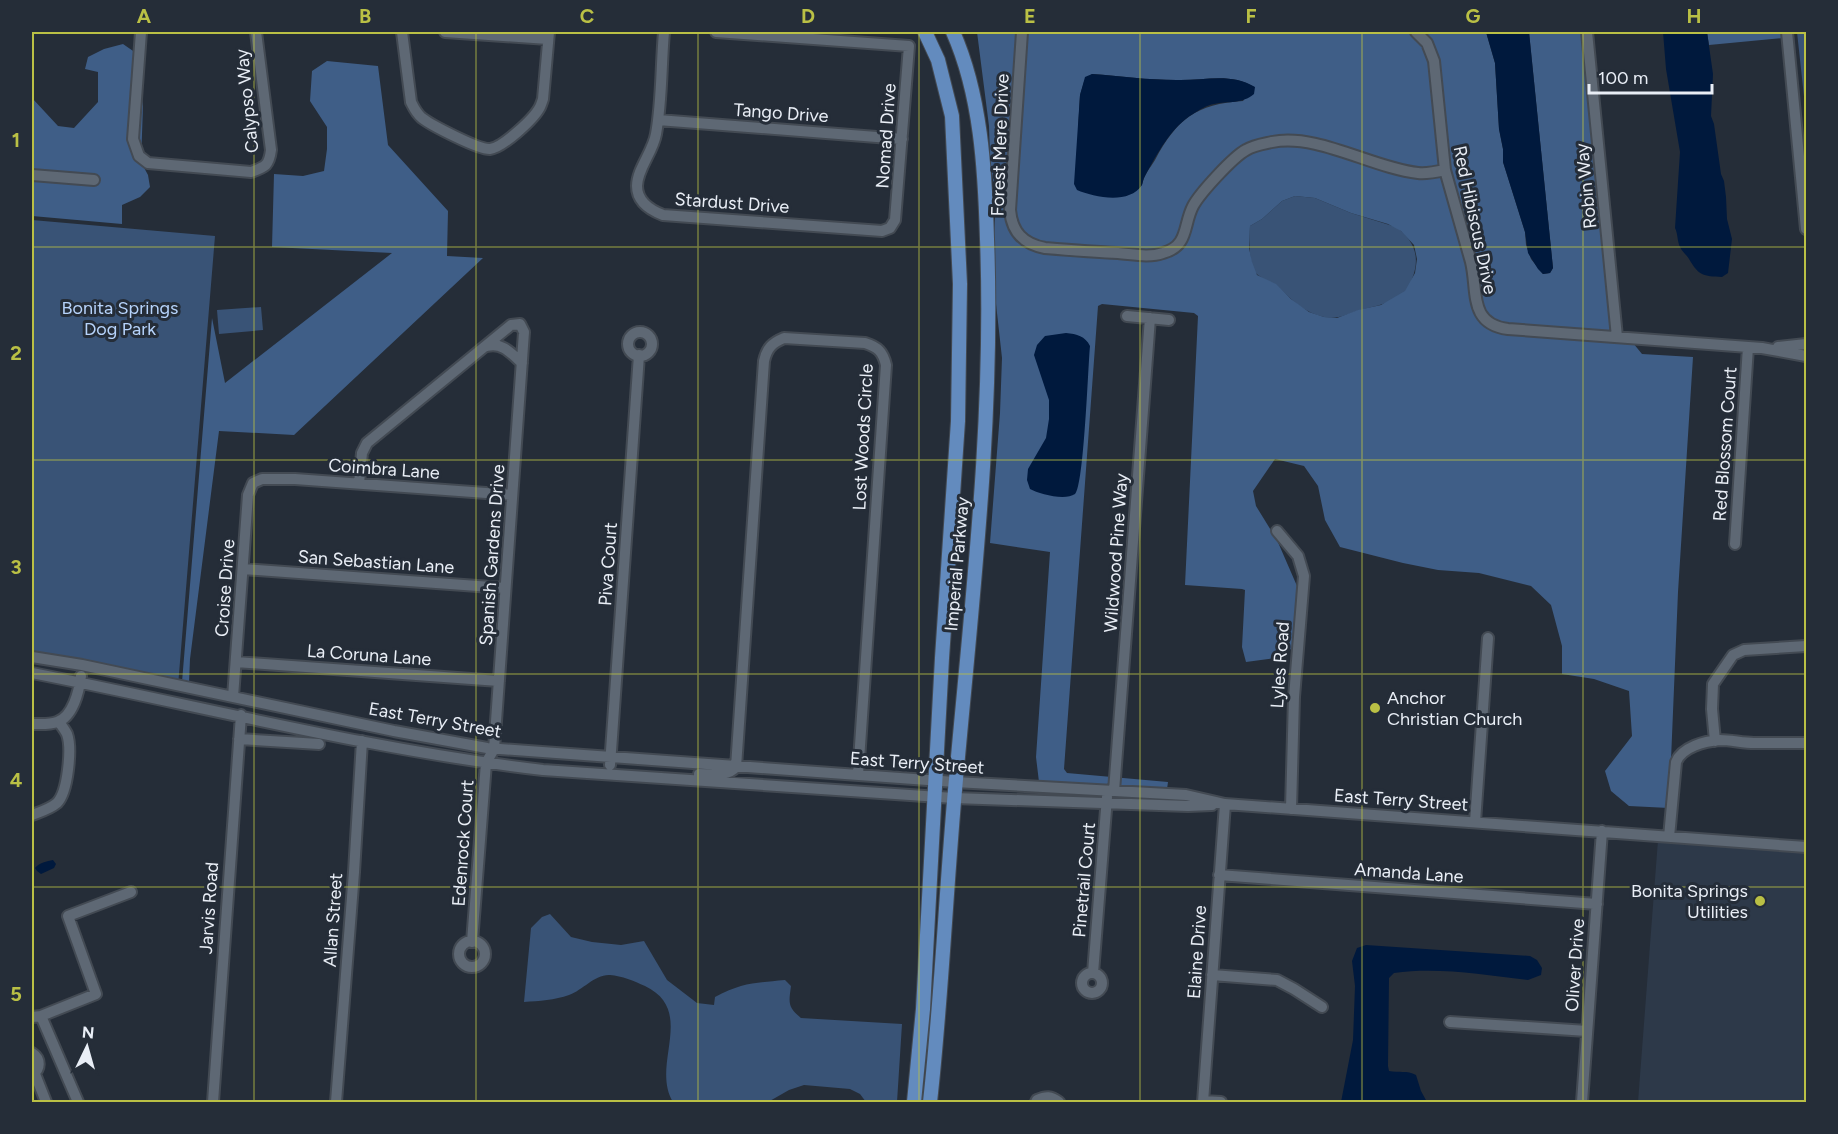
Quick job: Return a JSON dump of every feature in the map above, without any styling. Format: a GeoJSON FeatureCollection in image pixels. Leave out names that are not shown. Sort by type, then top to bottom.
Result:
{"type":"FeatureCollection","features":[{"type":"Feature","properties":{"kind":"main road","name":"Imperial Parkway"},"geometry":{"type":"LineString","coordinates":[[914,1102],[923,1009],[958,421],[960,284],[952,116],[938,60],[925,32]]}},
{"type":"Feature","properties":{"kind":"main road","name":"Imperial Parkway"},"geometry":{"type":"LineString","coordinates":[[930,1102],[955,782],[984,462],[989,287],[986,206],[977,111],[961,50],[953,32]]}},
{"type":"Feature","properties":{"kind":"street","name":"Calypso Way"},"geometry":{"type":"LineString","coordinates":[[141,32],[133,139],[139,156],[148,163],[251,172],[265,167],[270,159],[271,150],[256,32]]}},
{"type":"Feature","properties":{"kind":"street"},"geometry":{"type":"LineString","coordinates":[[402,32],[411,102],[416,111],[422,118],[481,148],[498,147],[540,108],[543,99],[548,35],[445,32]]}},
{"type":"Feature","properties":{"kind":"street","name":"Stardust Drive"},"geometry":{"type":"LineString","coordinates":[[664,32],[658,120],[654,143],[638,177],[639,197],[645,206],[663,215],[882,231],[890,228]]}},
{"type":"Feature","properties":{"kind":"street","name":"Nomad Drive"},"geometry":{"type":"LineString","coordinates":[[716,32],[909,46],[896,220],[890,228]]}},
{"type":"Feature","properties":{"kind":"street","name":"Forest Mere Drive"},"geometry":{"type":"LineString","coordinates":[[1022,32],[1010,210],[1011,221],[1016,232],[1034,246],[1141,255],[1163,254],[1180,242],[1185,234],[1193,206],[1231,162],[1246,150],[1274,142],[1300,141],[1410,172],[1429,173],[1445,170]]}},
{"type":"Feature","properties":{"kind":"street","name":"Red Hibiscus Drive"},"geometry":{"type":"LineString","coordinates":[[1416,32],[1427,43],[1434,61],[1445,170],[1471,262],[1475,302],[1486,319],[1501,328],[1762,348],[1806,356]]}},
{"type":"Feature","properties":{"kind":"street","name":"Robin Way"},"geometry":{"type":"LineString","coordinates":[[1587,32],[1617,337]]}},
{"type":"Feature","properties":{"kind":"street"},"geometry":{"type":"LineString","coordinates":[[1787,32],[1806,229]]}},
{"type":"Feature","properties":{"kind":"street","name":"Tango Drive"},"geometry":{"type":"LineString","coordinates":[[658,120],[902,139]]}},
{"type":"Feature","properties":{"kind":"street"},"geometry":{"type":"LineString","coordinates":[[32,175],[94,180]]}},
{"type":"Feature","properties":{"kind":"street"},"geometry":{"type":"LineString","coordinates":[[1127,316],[1169,320]]}},
{"type":"Feature","properties":{"kind":"street","name":"Wildwood Pine Way"},"geometry":{"type":"LineString","coordinates":[[1111,791],[1150,318]]}},
{"type":"Feature","properties":{"kind":"street","name":"Spanish Gardens Drive"},"geometry":{"type":"LineString","coordinates":[[359,483],[360,463],[367,443],[511,326],[520,324],[524,332],[494,749]]}},
{"type":"Feature","properties":{"kind":"street","name":"Lost Woods Circle"},"geometry":{"type":"LineString","coordinates":[[736,767],[764,361],[767,350],[774,342],[784,338],[865,343],[876,347],[883,355],[886,365],[858,776]]}},
{"type":"Feature","properties":{"kind":"street","name":"Red Hibiscus Drive"},"geometry":{"type":"LineString","coordinates":[[1762,348],[1806,344]]}},
{"type":"Feature","properties":{"kind":"street"},"geometry":{"type":"LineString","coordinates":[[486,346],[496,345],[506,348],[522,363]]}},
{"type":"Feature","properties":{"kind":"street","name":"Red Blossom Court"},"geometry":{"type":"LineString","coordinates":[[1735,544],[1748,347]]}},
{"type":"Feature","properties":{"kind":"street","name":"Piva Court"},"geometry":{"type":"LineString","coordinates":[[609,774],[639,355]]}},
{"type":"Feature","properties":{"kind":"street","name":"Coimbra Lane"},"geometry":{"type":"LineString","coordinates":[[254,483],[262,478],[512,495]]}},
{"type":"Feature","properties":{"kind":"street","name":"Croise Drive"},"geometry":{"type":"LineString","coordinates":[[233,697],[248,495],[254,483]]}},
{"type":"Feature","properties":{"kind":"street","name":"Lyles Road"},"geometry":{"type":"LineString","coordinates":[[1277,531],[1298,556],[1304,576],[1294,697],[1291,810]]}},
{"type":"Feature","properties":{"kind":"street","name":"San Sebastian Lane"},"geometry":{"type":"LineString","coordinates":[[243,569],[505,588]]}},
{"type":"Feature","properties":{"kind":"street"},"geometry":{"type":"LineString","coordinates":[[1476,822],[1488,638]]}},
{"type":"Feature","properties":{"kind":"street"},"geometry":{"type":"LineString","coordinates":[[1715,741],[1712,709],[1713,684],[1732,655],[1744,650],[1806,646]]}},
{"type":"Feature","properties":{"kind":"street","name":"East Terry Street"},"geometry":{"type":"LineString","coordinates":[[32,657],[82,665],[423,737],[494,749],[858,776],[1186,795],[1225,804],[1291,810],[1806,847]]}},
{"type":"Feature","properties":{"kind":"street","name":"La Coruna Lane"},"geometry":{"type":"LineString","coordinates":[[236,662],[499,681]]}},
{"type":"Feature","properties":{"kind":"street"},"geometry":{"type":"LineString","coordinates":[[32,724],[59,722],[68,716],[79,689],[82,665]]}},
{"type":"Feature","properties":{"kind":"street"},"geometry":{"type":"LineString","coordinates":[[32,673],[362,741],[486,763],[642,777],[934,797],[1188,806],[1225,804]]}},
{"type":"Feature","properties":{"kind":"street","name":"Jarvis Road"},"geometry":{"type":"LineString","coordinates":[[213,1102],[241,716]]}},
{"type":"Feature","properties":{"kind":"street"},"geometry":{"type":"LineString","coordinates":[[32,815],[57,803],[65,791],[69,742],[59,722]]}},
{"type":"Feature","properties":{"kind":"street"},"geometry":{"type":"LineString","coordinates":[[239,739],[320,744]]}},
{"type":"Feature","properties":{"kind":"street","name":"Allan Street"},"geometry":{"type":"LineString","coordinates":[[336,1102],[362,741]]}},
{"type":"Feature","properties":{"kind":"street"},"geometry":{"type":"LineString","coordinates":[[1669,837],[1678,755],[1695,746],[1715,741],[1806,743]]}},
{"type":"Feature","properties":{"kind":"street","name":"Edenrock Court"},"geometry":{"type":"LineString","coordinates":[[472,942],[486,763],[494,749]]}},
{"type":"Feature","properties":{"kind":"street"},"geometry":{"type":"LineString","coordinates":[[642,777],[662,772],[726,774],[736,767]]}},
{"type":"Feature","properties":{"kind":"street","name":"Pinetrail Court"},"geometry":{"type":"LineString","coordinates":[[1093,973],[1106,803],[1111,791]]}},
{"type":"Feature","properties":{"kind":"street","name":"Elaine Drive"},"geometry":{"type":"LineString","coordinates":[[1203,1102],[1225,804]]}},
{"type":"Feature","properties":{"kind":"street","name":"Oliver Drive"},"geometry":{"type":"LineString","coordinates":[[1582,1102],[1602,831]]}},
{"type":"Feature","properties":{"kind":"street","name":"Amanda Lane"},"geometry":{"type":"LineString","coordinates":[[1220,875],[1596,904]]}},
{"type":"Feature","properties":{"kind":"street"},"geometry":{"type":"LineString","coordinates":[[78,1102],[36,1016],[96,994],[68,916],[131,892]]}},
{"type":"Feature","properties":{"kind":"street"},"geometry":{"type":"LineString","coordinates":[[1212,975],[1277,980],[1294,988],[1322,1007]]}},
{"type":"Feature","properties":{"kind":"street"},"geometry":{"type":"LineString","coordinates":[[1450,1022],[1587,1031]]}},
{"type":"Feature","properties":{"kind":"street"},"geometry":{"type":"LineString","coordinates":[[32,1053],[36,1055],[39,1062],[33,1074],[46,1102]]}},
{"type":"Feature","properties":{"kind":"street"},"geometry":{"type":"LineString","coordinates":[[1036,1102],[1044,1097],[1053,1098],[1059,1102]]}},
{"type":"Feature","properties":{"kind":"street"},"geometry":{"type":"LineString","coordinates":[[1203,1102],[1221,1102]]}},
{"type":"Feature","properties":{"kind":"shaded area"},"geometry":{"type":"Polygon","coordinates":[[[977,32],[1486,32],[1495,63],[1503,162],[1531,259],[1543,274],[1550,273],[1553,268],[1529,32],[1590,32],[1615,321],[1642,354],[1693,357],[1678,592],[1669,808],[1629,806],[1611,791],[1605,771],[1632,736],[1629,691],[1594,679],[1562,674],[1562,646],[1551,605],[1531,586],[1479,573],[1438,570],[1403,563],[1340,547],[1325,520],[1318,486],[1304,466],[1275,459],[1253,491],[1256,506],[1277,540],[1297,586],[1300,621],[1294,646],[1282,657],[1246,662],[1242,647],[1245,590],[1185,585],[1198,316],[1194,313],[1102,304],[1098,306],[1064,769],[1067,773],[1168,782],[1167,789],[1039,782],[1036,757],[1050,552],[990,543],[1002,358],[996,304],[994,234],[996,201],[990,158],[989,126],[977,32]],[[1092,74],[1084,82],[1080,95],[1078,129],[1126,196],[1142,185],[1163,146],[1180,124],[1200,110],[1243,101],[1254,87],[1245,82],[1226,78],[1166,80],[1092,74]],[[1295,196],[1282,201],[1262,219],[1250,226],[1249,248],[1257,275],[1276,284],[1309,312],[1324,317],[1337,318],[1381,305],[1405,291],[1415,273],[1417,259],[1414,245],[1401,231],[1388,224],[1351,213],[1315,198],[1295,196]]]}},
{"type":"Feature","properties":{"kind":"shaded area"},"geometry":{"type":"Polygon","coordinates":[[[1486,32],[1529,32],[1553,268],[1550,273],[1543,274],[1528,253],[1525,232],[1503,162],[1495,63],[1486,32]]]}},
{"type":"Feature","properties":{"kind":"shaded area"},"geometry":{"type":"Polygon","coordinates":[[[1663,32],[1707,32],[1713,74],[1711,116],[1724,181],[1727,219],[1732,239],[1728,273],[1722,277],[1699,272],[1678,242],[1675,228],[1680,152],[1666,69],[1663,32]]]}},
{"type":"Feature","properties":{"kind":"shaded area"},"geometry":{"type":"Polygon","coordinates":[[[1707,32],[1794,32],[1794,37],[1709,45],[1707,32]]]}},
{"type":"Feature","properties":{"kind":"shaded area"},"geometry":{"type":"Polygon","coordinates":[[[123,44],[136,53],[143,106],[141,162],[148,175],[150,187],[140,197],[122,205],[122,224],[32,216],[32,98],[58,126],[74,128],[98,102],[98,72],[85,69],[88,57],[104,49],[123,44]]]}},
{"type":"Feature","properties":{"kind":"shaded area"},"geometry":{"type":"Polygon","coordinates":[[[327,61],[378,66],[388,145],[448,211],[447,256],[483,258],[294,435],[219,431],[190,659],[189,683],[182,682],[212,318],[225,383],[392,253],[272,247],[274,174],[303,176],[324,171],[327,127],[310,101],[312,71],[327,61]]]}},
{"type":"Feature","properties":{"kind":"shaded area"},"geometry":{"type":"Polygon","coordinates":[[[1092,74],[1166,80],[1227,78],[1246,82],[1255,87],[1254,94],[1245,99],[1209,105],[1185,119],[1165,142],[1144,177],[1142,185],[1129,195],[1111,198],[1077,190],[1074,184],[1080,95],[1085,77],[1092,74]]]}},
{"type":"Feature","properties":{"kind":"shaded area"},"geometry":{"type":"Polygon","coordinates":[[[1066,333],[1080,336],[1090,346],[1083,449],[1078,486],[1075,494],[1059,497],[1030,489],[1027,480],[1028,469],[1046,438],[1049,419],[1049,400],[1034,355],[1037,345],[1045,336],[1066,333]]]}},
{"type":"Feature","properties":{"kind":"shaded area"},"geometry":{"type":"Polygon","coordinates":[[[1658,840],[1806,852],[1806,1102],[1638,1102],[1658,840]]]}},
{"type":"Feature","properties":{"kind":"shaded area"},"geometry":{"type":"Polygon","coordinates":[[[53,860],[56,864],[54,868],[41,874],[35,868],[41,864],[53,860]]]}},
{"type":"Feature","properties":{"kind":"shaded area"},"geometry":{"type":"Polygon","coordinates":[[[1366,945],[1530,956],[1537,960],[1542,968],[1541,975],[1528,980],[1444,971],[1394,973],[1389,978],[1389,1071],[1416,1075],[1427,1102],[1341,1102],[1353,1040],[1355,986],[1352,961],[1357,948],[1366,945]]]}},
{"type":"Feature","properties":{"kind":"green space"},"geometry":{"type":"Polygon","coordinates":[[[1797,32],[1806,32],[1806,115],[1797,32]]]}},
{"type":"Feature","properties":{"kind":"green space"},"geometry":{"type":"Polygon","coordinates":[[[1295,196],[1315,198],[1351,213],[1396,227],[1402,232],[1411,243],[1416,256],[1415,271],[1407,290],[1384,304],[1329,318],[1305,309],[1276,285],[1258,275],[1252,266],[1249,245],[1250,226],[1262,219],[1282,201],[1295,196]]]}},
{"type":"Feature","properties":{"kind":"green space","name":"Bonita Springs Dog Park"},"geometry":{"type":"Polygon","coordinates":[[[32,220],[215,236],[178,686],[32,657],[32,220]]]}},
{"type":"Feature","properties":{"kind":"green space"},"geometry":{"type":"Polygon","coordinates":[[[261,307],[263,330],[219,334],[217,310],[261,307]]]}},
{"type":"Feature","properties":{"kind":"green space"},"geometry":{"type":"Polygon","coordinates":[[[550,914],[571,937],[621,945],[644,941],[667,980],[697,1003],[714,1005],[715,997],[734,988],[785,980],[791,986],[791,1007],[801,1018],[902,1024],[897,1102],[866,1102],[860,1094],[850,1089],[804,1085],[789,1090],[768,1102],[673,1102],[667,1087],[666,1072],[671,1024],[668,1009],[660,997],[645,986],[623,978],[605,975],[569,995],[524,1002],[531,928],[542,917],[550,914]]]}},
{"type":"Feature","properties":{"kind":"place","name":"Anchor Christian Church"},"geometry":{"type":"Point","coordinates":[1375,708]}},
{"type":"Feature","properties":{"kind":"place","name":"Bonita Springs Utilities"},"geometry":{"type":"Point","coordinates":[1760,901]}}]}
